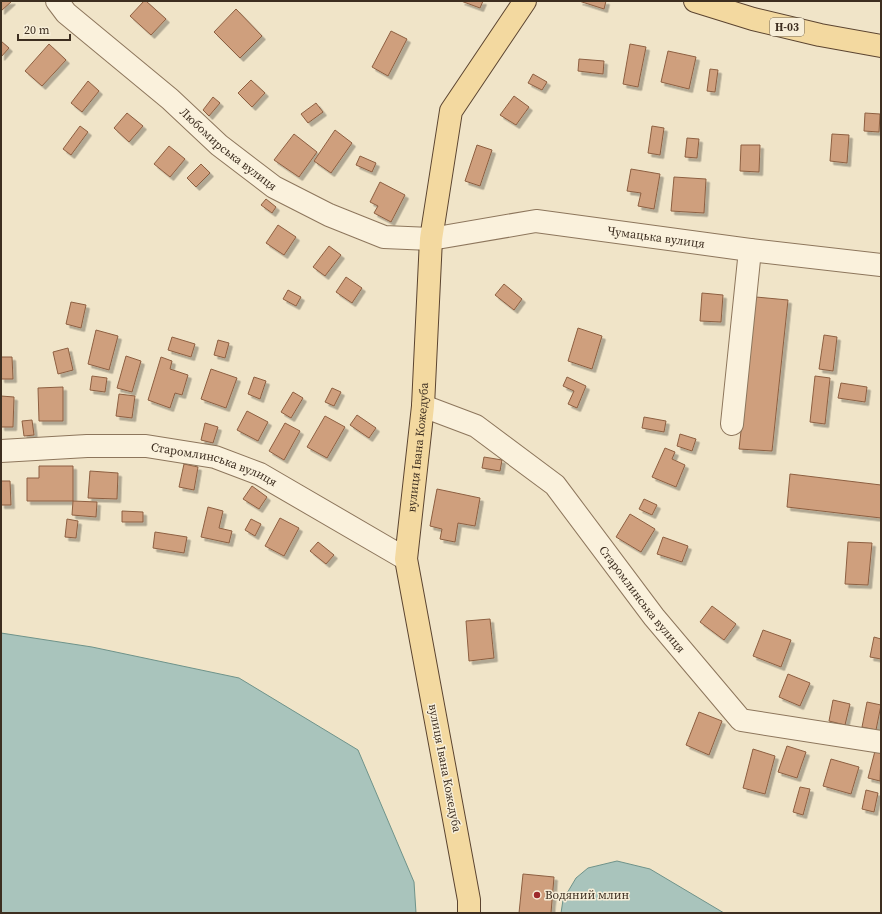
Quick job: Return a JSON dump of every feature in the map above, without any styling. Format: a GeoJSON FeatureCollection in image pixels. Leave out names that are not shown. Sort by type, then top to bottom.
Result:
{"type":"FeatureCollection","features":[{"type":"Feature","properties":{"kind":"main road","name":"вулиця Івана Кожедуба"},"geometry":{"type":"LineString","coordinates":[[469,913],[469,900],[406,559],[423,406],[431,239],[451,110],[525,1]]}},
{"type":"Feature","properties":{"kind":"main road","name":"Н-03"},"geometry":{"type":"LineString","coordinates":[[695,1],[753,19],[820,35],[881,46]]}},
{"type":"Feature","properties":{"kind":"street","name":"Любомирська вулиця"},"geometry":{"type":"LineString","coordinates":[[57,1],[66,13],[170,99],[219,145],[274,187],[329,215],[384,237],[431,239]]}},
{"type":"Feature","properties":{"kind":"street","name":"Чумацька вулиця"},"geometry":{"type":"LineString","coordinates":[[431,239],[536,221],[750,250],[881,265]]}},
{"type":"Feature","properties":{"kind":"street"},"geometry":{"type":"LineString","coordinates":[[732,424],[750,250]]}},
{"type":"Feature","properties":{"kind":"street","name":"Старомлинська вулиця"},"geometry":{"type":"LineString","coordinates":[[423,406],[476,426],[556,485],[654,618],[741,720],[881,742]]}},
{"type":"Feature","properties":{"kind":"street","name":"Старомлинська вулиця"},"geometry":{"type":"LineString","coordinates":[[1,451],[87,446],[146,446],[215,457],[260,474],[406,559]]}},
{"type":"Feature","properties":{"kind":"water"},"geometry":{"type":"Polygon","coordinates":[[[1,633],[92,647],[239,678],[358,750],[414,882],[416,913],[1,913],[1,633]]]}},
{"type":"Feature","properties":{"kind":"water"},"geometry":{"type":"Polygon","coordinates":[[[617,861],[650,869],[724,913],[561,913],[563,900],[576,878],[588,868],[617,861]]]}},
{"type":"Feature","properties":{"kind":"building"},"geometry":{"type":"Polygon","coordinates":[[[1,1],[12,1],[1,11],[1,1]]]}},
{"type":"Feature","properties":{"kind":"building"},"geometry":{"type":"Polygon","coordinates":[[[144,1],[146,1],[166,19],[151,35],[130,16],[144,1]]]}},
{"type":"Feature","properties":{"kind":"building"},"geometry":{"type":"Polygon","coordinates":[[[461,1],[483,1],[480,8],[461,1]]]}},
{"type":"Feature","properties":{"kind":"building"},"geometry":{"type":"Polygon","coordinates":[[[579,1],[606,1],[604,9],[579,1]]]}},
{"type":"Feature","properties":{"kind":"building"},"geometry":{"type":"Polygon","coordinates":[[[236,9],[262,36],[240,58],[214,32],[236,9]]]}},
{"type":"Feature","properties":{"kind":"building"},"geometry":{"type":"Polygon","coordinates":[[[391,31],[407,39],[388,76],[372,67],[391,31]]]}},
{"type":"Feature","properties":{"kind":"building"},"geometry":{"type":"Polygon","coordinates":[[[1,41],[9,48],[1,57],[1,41]]]}},
{"type":"Feature","properties":{"kind":"building"},"geometry":{"type":"Polygon","coordinates":[[[49,44],[66,60],[42,86],[25,71],[49,44]]]}},
{"type":"Feature","properties":{"kind":"building"},"geometry":{"type":"Polygon","coordinates":[[[630,44],[646,47],[638,87],[623,84],[630,44]]]}},
{"type":"Feature","properties":{"kind":"building"},"geometry":{"type":"Polygon","coordinates":[[[668,51],[696,57],[689,89],[661,82],[668,51]]]}},
{"type":"Feature","properties":{"kind":"building"},"geometry":{"type":"Polygon","coordinates":[[[579,59],[604,61],[603,74],[578,71],[579,59]]]}},
{"type":"Feature","properties":{"kind":"building"},"geometry":{"type":"Polygon","coordinates":[[[710,69],[718,70],[715,92],[707,91],[710,69]]]}},
{"type":"Feature","properties":{"kind":"building"},"geometry":{"type":"Polygon","coordinates":[[[533,74],[547,82],[542,90],[528,83],[533,74]]]}},
{"type":"Feature","properties":{"kind":"building"},"geometry":{"type":"Polygon","coordinates":[[[251,80],[265,93],[252,107],[238,93],[251,80]]]}},
{"type":"Feature","properties":{"kind":"building"},"geometry":{"type":"Polygon","coordinates":[[[88,81],[99,91],[82,112],[71,103],[88,81]]]}},
{"type":"Feature","properties":{"kind":"building"},"geometry":{"type":"Polygon","coordinates":[[[514,96],[529,107],[516,125],[500,115],[514,96]]]}},
{"type":"Feature","properties":{"kind":"building"},"geometry":{"type":"Polygon","coordinates":[[[213,97],[220,103],[209,116],[203,110],[213,97]]]}},
{"type":"Feature","properties":{"kind":"building"},"geometry":{"type":"Polygon","coordinates":[[[316,103],[323,112],[308,123],[301,114],[316,103]]]}},
{"type":"Feature","properties":{"kind":"building"},"geometry":{"type":"Polygon","coordinates":[[[127,113],[143,126],[129,142],[114,128],[127,113]]]}},
{"type":"Feature","properties":{"kind":"building"},"geometry":{"type":"Polygon","coordinates":[[[865,113],[880,114],[879,132],[864,131],[865,113]]]}},
{"type":"Feature","properties":{"kind":"building"},"geometry":{"type":"Polygon","coordinates":[[[80,126],[88,132],[71,155],[63,149],[80,126]]]}},
{"type":"Feature","properties":{"kind":"building"},"geometry":{"type":"Polygon","coordinates":[[[652,126],[664,128],[660,155],[648,153],[652,126]]]}},
{"type":"Feature","properties":{"kind":"building"},"geometry":{"type":"Polygon","coordinates":[[[335,130],[352,143],[331,173],[314,161],[335,130]]]}},
{"type":"Feature","properties":{"kind":"building"},"geometry":{"type":"Polygon","coordinates":[[[294,134],[317,152],[299,177],[274,160],[294,134]]]}},
{"type":"Feature","properties":{"kind":"building"},"geometry":{"type":"Polygon","coordinates":[[[832,134],[849,135],[847,163],[830,161],[832,134]]]}},
{"type":"Feature","properties":{"kind":"building"},"geometry":{"type":"Polygon","coordinates":[[[687,138],[699,139],[697,158],[685,157],[687,138]]]}},
{"type":"Feature","properties":{"kind":"building"},"geometry":{"type":"Polygon","coordinates":[[[477,145],[492,150],[480,186],[465,181],[477,145]]]}},
{"type":"Feature","properties":{"kind":"building"},"geometry":{"type":"Polygon","coordinates":[[[741,145],[760,145],[759,172],[740,171],[741,145]]]}},
{"type":"Feature","properties":{"kind":"building"},"geometry":{"type":"Polygon","coordinates":[[[169,146],[185,159],[170,177],[154,164],[169,146]]]}},
{"type":"Feature","properties":{"kind":"building"},"geometry":{"type":"Polygon","coordinates":[[[360,156],[376,163],[372,172],[356,165],[360,156]]]}},
{"type":"Feature","properties":{"kind":"building"},"geometry":{"type":"Polygon","coordinates":[[[201,164],[210,173],[196,187],[187,178],[201,164]]]}},
{"type":"Feature","properties":{"kind":"building"},"geometry":{"type":"Polygon","coordinates":[[[631,169],[660,174],[654,209],[638,206],[641,193],[627,191],[631,169]]]}},
{"type":"Feature","properties":{"kind":"building"},"geometry":{"type":"Polygon","coordinates":[[[674,177],[706,179],[704,213],[671,211],[674,177]]]}},
{"type":"Feature","properties":{"kind":"building"},"geometry":{"type":"Polygon","coordinates":[[[380,182],[405,195],[391,222],[374,213],[378,206],[370,202],[380,182]]]}},
{"type":"Feature","properties":{"kind":"building"},"geometry":{"type":"Polygon","coordinates":[[[266,199],[276,207],[272,213],[261,205],[266,199]]]}},
{"type":"Feature","properties":{"kind":"building"},"geometry":{"type":"Polygon","coordinates":[[[278,225],[296,237],[284,255],[266,243],[278,225]]]}},
{"type":"Feature","properties":{"kind":"building"},"geometry":{"type":"Polygon","coordinates":[[[329,246],[341,255],[325,276],[313,267],[329,246]]]}},
{"type":"Feature","properties":{"kind":"building"},"geometry":{"type":"Polygon","coordinates":[[[346,277],[362,288],[352,303],[336,292],[346,277]]]}},
{"type":"Feature","properties":{"kind":"building"},"geometry":{"type":"Polygon","coordinates":[[[504,284],[522,299],[514,310],[495,295],[504,284]]]}},
{"type":"Feature","properties":{"kind":"building"},"geometry":{"type":"Polygon","coordinates":[[[288,290],[301,297],[296,306],[283,299],[288,290]]]}},
{"type":"Feature","properties":{"kind":"building"},"geometry":{"type":"Polygon","coordinates":[[[702,293],[723,295],[721,322],[700,321],[702,293]]]}},
{"type":"Feature","properties":{"kind":"building"},"geometry":{"type":"Polygon","coordinates":[[[756,297],[788,300],[772,451],[739,449],[756,297]]]}},
{"type":"Feature","properties":{"kind":"building"},"geometry":{"type":"Polygon","coordinates":[[[71,302],[86,305],[81,328],[66,324],[71,302]]]}},
{"type":"Feature","properties":{"kind":"building"},"geometry":{"type":"Polygon","coordinates":[[[578,328],[602,336],[592,369],[568,361],[578,328]]]}},
{"type":"Feature","properties":{"kind":"building"},"geometry":{"type":"Polygon","coordinates":[[[96,330],[118,336],[109,370],[88,364],[96,330]]]}},
{"type":"Feature","properties":{"kind":"building"},"geometry":{"type":"Polygon","coordinates":[[[824,335],[837,337],[833,371],[819,369],[824,335]]]}},
{"type":"Feature","properties":{"kind":"building"},"geometry":{"type":"Polygon","coordinates":[[[172,337],[195,344],[191,357],[168,350],[172,337]]]}},
{"type":"Feature","properties":{"kind":"building"},"geometry":{"type":"Polygon","coordinates":[[[218,340],[229,343],[225,358],[214,355],[218,340]]]}},
{"type":"Feature","properties":{"kind":"building"},"geometry":{"type":"Polygon","coordinates":[[[68,348],[73,370],[58,374],[53,352],[68,348]]]}},
{"type":"Feature","properties":{"kind":"building"},"geometry":{"type":"Polygon","coordinates":[[[126,356],[141,361],[132,392],[117,388],[126,356]]]}},
{"type":"Feature","properties":{"kind":"building"},"geometry":{"type":"Polygon","coordinates":[[[1,357],[12,357],[13,379],[1,379],[1,357]]]}},
{"type":"Feature","properties":{"kind":"building"},"geometry":{"type":"Polygon","coordinates":[[[161,357],[172,361],[170,369],[188,375],[182,395],[175,393],[170,408],[148,400],[161,357]]]}},
{"type":"Feature","properties":{"kind":"building"},"geometry":{"type":"Polygon","coordinates":[[[211,369],[237,378],[226,408],[201,399],[211,369]]]}},
{"type":"Feature","properties":{"kind":"building"},"geometry":{"type":"Polygon","coordinates":[[[92,376],[107,378],[105,392],[90,390],[92,376]]]}},
{"type":"Feature","properties":{"kind":"building"},"geometry":{"type":"Polygon","coordinates":[[[815,376],[830,378],[825,424],[810,422],[815,376]]]}},
{"type":"Feature","properties":{"kind":"building"},"geometry":{"type":"Polygon","coordinates":[[[254,377],[266,381],[260,399],[248,394],[254,377]]]}},
{"type":"Feature","properties":{"kind":"building"},"geometry":{"type":"Polygon","coordinates":[[[567,377],[586,386],[577,408],[568,404],[574,391],[563,386],[567,377]]]}},
{"type":"Feature","properties":{"kind":"building"},"geometry":{"type":"Polygon","coordinates":[[[841,383],[867,387],[865,402],[838,398],[841,383]]]}},
{"type":"Feature","properties":{"kind":"building"},"geometry":{"type":"Polygon","coordinates":[[[63,387],[63,421],[39,421],[38,388],[63,387]]]}},
{"type":"Feature","properties":{"kind":"building"},"geometry":{"type":"Polygon","coordinates":[[[332,388],[341,392],[334,406],[325,402],[332,388]]]}},
{"type":"Feature","properties":{"kind":"building"},"geometry":{"type":"Polygon","coordinates":[[[293,392],[303,398],[291,418],[281,412],[293,392]]]}},
{"type":"Feature","properties":{"kind":"building"},"geometry":{"type":"Polygon","coordinates":[[[119,394],[135,396],[132,418],[116,416],[119,394]]]}},
{"type":"Feature","properties":{"kind":"building"},"geometry":{"type":"Polygon","coordinates":[[[1,396],[14,397],[13,427],[1,427],[1,396]]]}},
{"type":"Feature","properties":{"kind":"building"},"geometry":{"type":"Polygon","coordinates":[[[247,411],[268,422],[258,441],[237,430],[247,411]]]}},
{"type":"Feature","properties":{"kind":"building"},"geometry":{"type":"Polygon","coordinates":[[[357,415],[376,428],[369,438],[350,425],[357,415]]]}},
{"type":"Feature","properties":{"kind":"building"},"geometry":{"type":"Polygon","coordinates":[[[325,416],[345,427],[327,458],[307,447],[325,416]]]}},
{"type":"Feature","properties":{"kind":"building"},"geometry":{"type":"Polygon","coordinates":[[[644,417],[666,421],[664,432],[642,428],[644,417]]]}},
{"type":"Feature","properties":{"kind":"building"},"geometry":{"type":"Polygon","coordinates":[[[32,420],[34,435],[24,436],[22,421],[32,420]]]}},
{"type":"Feature","properties":{"kind":"building"},"geometry":{"type":"Polygon","coordinates":[[[205,423],[218,427],[213,443],[201,440],[205,423]]]}},
{"type":"Feature","properties":{"kind":"building"},"geometry":{"type":"Polygon","coordinates":[[[285,423],[300,431],[284,460],[269,451],[285,423]]]}},
{"type":"Feature","properties":{"kind":"building"},"geometry":{"type":"Polygon","coordinates":[[[680,434],[696,439],[692,451],[677,446],[680,434]]]}},
{"type":"Feature","properties":{"kind":"building"},"geometry":{"type":"Polygon","coordinates":[[[665,448],[675,452],[672,459],[685,465],[676,487],[652,477],[665,448]]]}},
{"type":"Feature","properties":{"kind":"building"},"geometry":{"type":"Polygon","coordinates":[[[484,457],[502,460],[500,471],[482,468],[484,457]]]}},
{"type":"Feature","properties":{"kind":"building"},"geometry":{"type":"Polygon","coordinates":[[[184,464],[198,467],[194,490],[179,487],[184,464]]]}},
{"type":"Feature","properties":{"kind":"building"},"geometry":{"type":"Polygon","coordinates":[[[39,466],[73,466],[73,501],[27,501],[27,478],[39,478],[39,466]]]}},
{"type":"Feature","properties":{"kind":"building"},"geometry":{"type":"Polygon","coordinates":[[[90,471],[118,473],[117,499],[88,498],[90,471]]]}},
{"type":"Feature","properties":{"kind":"building"},"geometry":{"type":"Polygon","coordinates":[[[790,474],[881,485],[881,518],[787,507],[790,474]]]}},
{"type":"Feature","properties":{"kind":"building"},"geometry":{"type":"Polygon","coordinates":[[[1,481],[10,481],[11,505],[1,505],[1,481]]]}},
{"type":"Feature","properties":{"kind":"building"},"geometry":{"type":"Polygon","coordinates":[[[252,486],[267,497],[259,509],[243,499],[252,486]]]}},
{"type":"Feature","properties":{"kind":"building"},"geometry":{"type":"Polygon","coordinates":[[[437,489],[480,498],[475,526],[458,523],[455,542],[440,539],[442,529],[430,526],[437,489]]]}},
{"type":"Feature","properties":{"kind":"building"},"geometry":{"type":"Polygon","coordinates":[[[644,499],[657,505],[652,515],[639,509],[644,499]]]}},
{"type":"Feature","properties":{"kind":"building"},"geometry":{"type":"Polygon","coordinates":[[[73,501],[97,502],[96,517],[72,515],[73,501]]]}},
{"type":"Feature","properties":{"kind":"building"},"geometry":{"type":"Polygon","coordinates":[[[208,507],[223,511],[219,528],[232,531],[229,543],[201,537],[208,507]]]}},
{"type":"Feature","properties":{"kind":"building"},"geometry":{"type":"Polygon","coordinates":[[[122,511],[143,512],[143,522],[122,522],[122,511]]]}},
{"type":"Feature","properties":{"kind":"building"},"geometry":{"type":"Polygon","coordinates":[[[630,514],[655,529],[641,552],[616,537],[630,514]]]}},
{"type":"Feature","properties":{"kind":"building"},"geometry":{"type":"Polygon","coordinates":[[[280,518],[299,528],[284,556],[265,546],[280,518]]]}},
{"type":"Feature","properties":{"kind":"building"},"geometry":{"type":"Polygon","coordinates":[[[67,519],[78,521],[76,538],[65,537],[67,519]]]}},
{"type":"Feature","properties":{"kind":"building"},"geometry":{"type":"Polygon","coordinates":[[[251,519],[261,524],[255,536],[245,530],[251,519]]]}},
{"type":"Feature","properties":{"kind":"building"},"geometry":{"type":"Polygon","coordinates":[[[155,532],[187,537],[184,553],[153,548],[155,532]]]}},
{"type":"Feature","properties":{"kind":"building"},"geometry":{"type":"Polygon","coordinates":[[[663,537],[688,546],[682,562],[657,554],[663,537]]]}},
{"type":"Feature","properties":{"kind":"building"},"geometry":{"type":"Polygon","coordinates":[[[318,542],[334,555],[326,564],[310,551],[318,542]]]}},
{"type":"Feature","properties":{"kind":"building"},"geometry":{"type":"Polygon","coordinates":[[[848,542],[872,543],[868,585],[845,584],[848,542]]]}},
{"type":"Feature","properties":{"kind":"building"},"geometry":{"type":"Polygon","coordinates":[[[712,606],[736,624],[724,640],[700,622],[712,606]]]}},
{"type":"Feature","properties":{"kind":"building"},"geometry":{"type":"Polygon","coordinates":[[[490,619],[494,658],[469,661],[466,621],[490,619]]]}},
{"type":"Feature","properties":{"kind":"building"},"geometry":{"type":"Polygon","coordinates":[[[763,630],[791,640],[781,667],[753,656],[763,630]]]}},
{"type":"Feature","properties":{"kind":"building"},"geometry":{"type":"Polygon","coordinates":[[[874,637],[881,639],[881,659],[870,657],[874,637]]]}},
{"type":"Feature","properties":{"kind":"building"},"geometry":{"type":"Polygon","coordinates":[[[788,674],[810,683],[800,706],[779,697],[788,674]]]}},
{"type":"Feature","properties":{"kind":"building"},"geometry":{"type":"Polygon","coordinates":[[[833,700],[850,704],[845,725],[829,721],[833,700]]]}},
{"type":"Feature","properties":{"kind":"building"},"geometry":{"type":"Polygon","coordinates":[[[867,702],[881,705],[876,730],[862,727],[867,702]]]}},
{"type":"Feature","properties":{"kind":"building"},"geometry":{"type":"Polygon","coordinates":[[[699,712],[722,721],[709,755],[686,745],[699,712]]]}},
{"type":"Feature","properties":{"kind":"building"},"geometry":{"type":"Polygon","coordinates":[[[787,746],[806,752],[797,778],[778,772],[787,746]]]}},
{"type":"Feature","properties":{"kind":"building"},"geometry":{"type":"Polygon","coordinates":[[[753,749],[775,756],[765,794],[743,788],[753,749]]]}},
{"type":"Feature","properties":{"kind":"building"},"geometry":{"type":"Polygon","coordinates":[[[875,751],[881,753],[880,781],[868,778],[875,751]]]}},
{"type":"Feature","properties":{"kind":"building"},"geometry":{"type":"Polygon","coordinates":[[[831,759],[859,767],[851,794],[823,786],[831,759]]]}},
{"type":"Feature","properties":{"kind":"building"},"geometry":{"type":"Polygon","coordinates":[[[800,787],[810,789],[803,815],[793,812],[800,787]]]}},
{"type":"Feature","properties":{"kind":"building"},"geometry":{"type":"Polygon","coordinates":[[[866,790],[878,793],[874,812],[862,809],[866,790]]]}},
{"type":"Feature","properties":{"kind":"building","name":"Водяний млин"},"geometry":{"type":"Polygon","coordinates":[[[523,874],[554,877],[551,913],[519,913],[523,874]]]}},
{"type":"Feature","properties":{"kind":"place","name":"Водяний млин"},"geometry":{"type":"Point","coordinates":[537,895]}}]}
